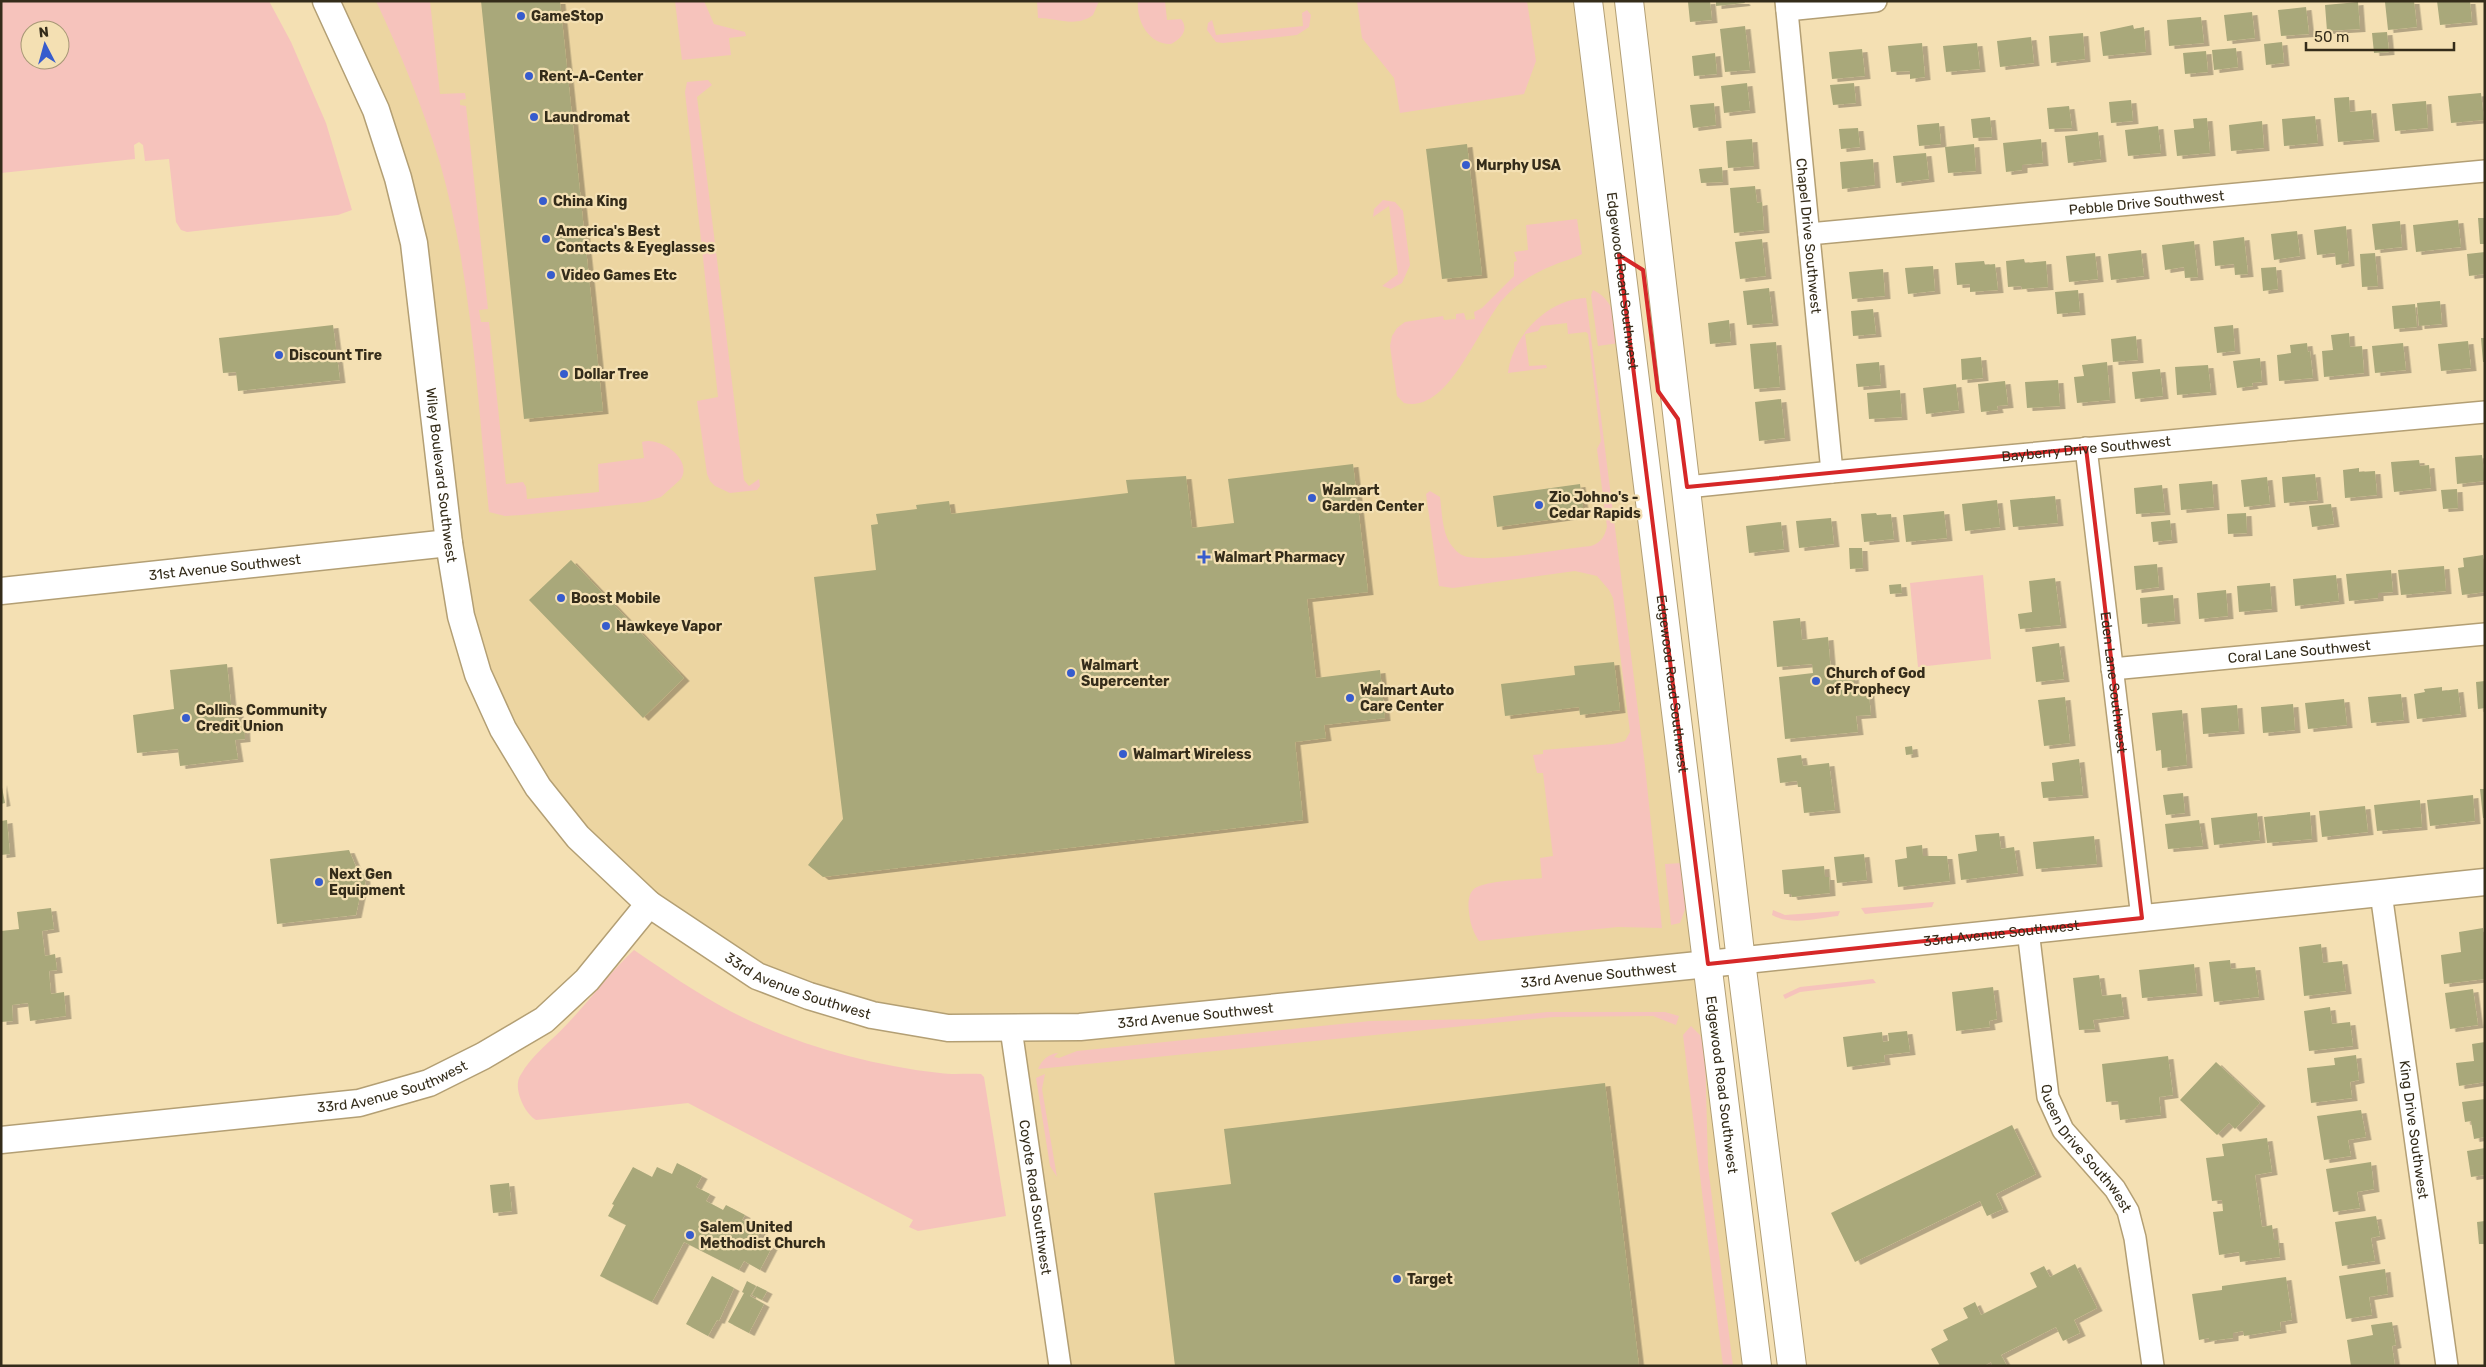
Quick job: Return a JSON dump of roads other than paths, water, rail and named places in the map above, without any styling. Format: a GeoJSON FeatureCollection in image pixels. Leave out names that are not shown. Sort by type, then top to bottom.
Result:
{"type":"FeatureCollection","features":[{"type":"Feature","properties":{"kind":"main road","name":"Edgewood Road Southwest"},"geometry":{"type":"LineString","coordinates":[[1588,1],[1757,1366]]}},
{"type":"Feature","properties":{"kind":"main road"},"geometry":{"type":"LineString","coordinates":[[1629,1],[1741,961],[1792,1366]]}},
{"type":"Feature","properties":{"kind":"main road"},"geometry":{"type":"LineString","coordinates":[[1619,255],[1643,270],[1658,391],[1678,419]]}},
{"type":"Feature","properties":{"kind":"street","name":"Wiley Boulevard Southwest"},"geometry":{"type":"LineString","coordinates":[[326,1],[376,110],[398,178],[414,243],[449,543],[461,616],[478,674],[503,729],[538,787],[578,837],[649,904]]}},
{"type":"Feature","properties":{"kind":"street"},"geometry":{"type":"LineString","coordinates":[[1786,5],[1876,1]]}},
{"type":"Feature","properties":{"kind":"street","name":"Chapel Drive Southwest"},"geometry":{"type":"LineString","coordinates":[[1786,5],[1832,472]]}},
{"type":"Feature","properties":{"kind":"street","name":"Pebble Drive Southwest"},"geometry":{"type":"LineString","coordinates":[[1809,234],[2485,171]]}},
{"type":"Feature","properties":{"kind":"street","name":"Bayberry Drive Southwest"},"geometry":{"type":"LineString","coordinates":[[1687,487],[2485,412]]}},
{"type":"Feature","properties":{"kind":"street","name":"Eden Lane Southwest"},"geometry":{"type":"LineString","coordinates":[[2086,448],[2142,918]]}},
{"type":"Feature","properties":{"kind":"street","name":"31st Avenue Southwest"},"geometry":{"type":"LineString","coordinates":[[1,590],[449,543]]}},
{"type":"Feature","properties":{"kind":"street","name":"Coral Lane Southwest"},"geometry":{"type":"LineString","coordinates":[[2112,669],[2485,634]]}},
{"type":"Feature","properties":{"kind":"street","name":"33rd Avenue Southwest"},"geometry":{"type":"LineString","coordinates":[[1,1140],[360,1103],[429,1083],[483,1056],[544,1020],[587,980],[649,904],[757,976],[809,996],[872,1015],[948,1028],[1011,1029],[1080,1027],[1741,961],[2485,882]]}},
{"type":"Feature","properties":{"kind":"street","name":"King Drive Southwest"},"geometry":{"type":"LineString","coordinates":[[2381,893],[2447,1366]]}},
{"type":"Feature","properties":{"kind":"street","name":"Queen Drive Southwest"},"geometry":{"type":"LineString","coordinates":[[2028,930],[2048,1097],[2063,1130],[2115,1189],[2128,1211],[2135,1238],[2152,1366]]}},
{"type":"Feature","properties":{"kind":"street","name":"Coyote Road Southwest"},"geometry":{"type":"LineString","coordinates":[[1011,1029],[1060,1366]]}},
{"type":"Feature","properties":{"kind":"place","name":"GameStop"},"geometry":{"type":"Point","coordinates":[521,16]}},
{"type":"Feature","properties":{"kind":"place","name":"Rent-A-Center"},"geometry":{"type":"Point","coordinates":[529,76]}},
{"type":"Feature","properties":{"kind":"place","name":"Laundromat"},"geometry":{"type":"Point","coordinates":[534,117]}},
{"type":"Feature","properties":{"kind":"place","name":"Murphy USA"},"geometry":{"type":"Point","coordinates":[1466,165]}},
{"type":"Feature","properties":{"kind":"place","name":"China King"},"geometry":{"type":"Point","coordinates":[543,201]}},
{"type":"Feature","properties":{"kind":"place","name":"America's Best Contacts & Eyeglasses"},"geometry":{"type":"Point","coordinates":[546,239]}},
{"type":"Feature","properties":{"kind":"place","name":"Video Games Etc"},"geometry":{"type":"Point","coordinates":[551,275]}},
{"type":"Feature","properties":{"kind":"place","name":"Discount Tire"},"geometry":{"type":"Point","coordinates":[279,355]}},
{"type":"Feature","properties":{"kind":"place","name":"Dollar Tree"},"geometry":{"type":"Point","coordinates":[564,374]}},
{"type":"Feature","properties":{"kind":"place","name":"Walmart Garden Center"},"geometry":{"type":"Point","coordinates":[1312,498]}},
{"type":"Feature","properties":{"kind":"place","name":"Zio Johno's - Cedar Rapids"},"geometry":{"type":"Point","coordinates":[1539,505]}},
{"type":"Feature","properties":{"kind":"place","name":"Walmart Pharmacy"},"geometry":{"type":"Point","coordinates":[1204,557]}},
{"type":"Feature","properties":{"kind":"place","name":"Boost Mobile"},"geometry":{"type":"Point","coordinates":[561,598]}},
{"type":"Feature","properties":{"kind":"place","name":"Hawkeye Vapor"},"geometry":{"type":"Point","coordinates":[606,626]}},
{"type":"Feature","properties":{"kind":"place","name":"Walmart Supercenter"},"geometry":{"type":"Point","coordinates":[1071,673]}},
{"type":"Feature","properties":{"kind":"place","name":"Church of God of Prophecy"},"geometry":{"type":"Point","coordinates":[1816,681]}},
{"type":"Feature","properties":{"kind":"place","name":"Walmart Auto Care Center"},"geometry":{"type":"Point","coordinates":[1350,698]}},
{"type":"Feature","properties":{"kind":"place","name":"Collins Community Credit Union"},"geometry":{"type":"Point","coordinates":[186,718]}},
{"type":"Feature","properties":{"kind":"place","name":"Walmart Wireless"},"geometry":{"type":"Point","coordinates":[1123,754]}},
{"type":"Feature","properties":{"kind":"place","name":"Next Gen Equipment"},"geometry":{"type":"Point","coordinates":[319,882]}},
{"type":"Feature","properties":{"kind":"place","name":"Salem United Methodist Church"},"geometry":{"type":"Point","coordinates":[690,1235]}},
{"type":"Feature","properties":{"kind":"place","name":"Target"},"geometry":{"type":"Point","coordinates":[1397,1279]}}]}
